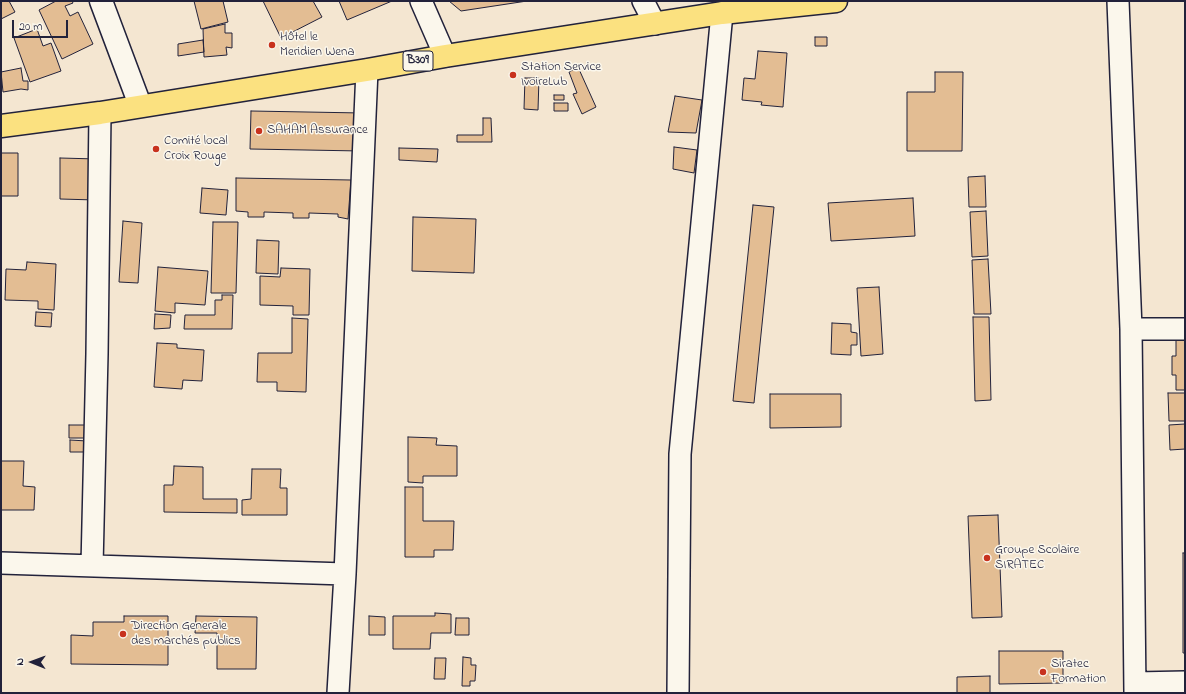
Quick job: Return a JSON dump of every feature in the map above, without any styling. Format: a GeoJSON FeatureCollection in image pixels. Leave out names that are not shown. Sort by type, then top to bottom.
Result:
{"type":"FeatureCollection","features":[{"type":"Feature","properties":{"kind":"main road","name":"B309"},"geometry":{"type":"LineString","coordinates":[[1,126],[100,113],[140,105],[722,13],[836,1]]}},
{"type":"Feature","properties":{"kind":"street"},"geometry":{"type":"LineString","coordinates":[[101,1],[140,105]]}},
{"type":"Feature","properties":{"kind":"street"},"geometry":{"type":"LineString","coordinates":[[421,1],[445,56]]}},
{"type":"Feature","properties":{"kind":"street"},"geometry":{"type":"LineString","coordinates":[[643,1],[655,24]]}},
{"type":"Feature","properties":{"kind":"street"},"geometry":{"type":"LineString","coordinates":[[1118,1],[1131,329],[1135,688],[1185,682]]}},
{"type":"Feature","properties":{"kind":"street"},"geometry":{"type":"LineString","coordinates":[[678,693],[680,454],[722,13]]}},
{"type":"Feature","properties":{"kind":"street"},"geometry":{"type":"LineString","coordinates":[[338,693],[345,574],[367,70]]}},
{"type":"Feature","properties":{"kind":"street"},"geometry":{"type":"LineString","coordinates":[[92,566],[97,354],[100,113]]}},
{"type":"Feature","properties":{"kind":"street"},"geometry":{"type":"LineString","coordinates":[[1131,329],[1185,329]]}},
{"type":"Feature","properties":{"kind":"street"},"geometry":{"type":"LineString","coordinates":[[1,563],[345,574]]}},
{"type":"Feature","properties":{"kind":"building"},"geometry":{"type":"Polygon","coordinates":[[[1,1],[9,1],[15,12],[1,19],[1,1]]]}},
{"type":"Feature","properties":{"kind":"building"},"geometry":{"type":"Polygon","coordinates":[[[56,1],[72,1],[73,3],[65,6],[70,16],[78,12],[93,44],[62,59],[39,10],[56,1]]]}},
{"type":"Feature","properties":{"kind":"building"},"geometry":{"type":"Polygon","coordinates":[[[194,1],[223,1],[228,22],[201,29],[194,1]]]}},
{"type":"Feature","properties":{"kind":"building"},"geometry":{"type":"Polygon","coordinates":[[[263,1],[313,1],[322,17],[281,38],[263,1]]]}},
{"type":"Feature","properties":{"kind":"building"},"geometry":{"type":"Polygon","coordinates":[[[339,1],[392,1],[347,20],[339,1]]]}},
{"type":"Feature","properties":{"kind":"building"},"geometry":{"type":"Polygon","coordinates":[[[449,1],[527,1],[461,11],[449,1]]]}},
{"type":"Feature","properties":{"kind":"building"},"geometry":{"type":"Polygon","coordinates":[[[225,24],[225,33],[232,33],[232,48],[226,47],[227,55],[204,57],[203,29],[225,24]]]}},
{"type":"Feature","properties":{"kind":"building"},"geometry":{"type":"Polygon","coordinates":[[[37,29],[43,46],[51,43],[61,71],[30,82],[14,38],[37,29]]]}},
{"type":"Feature","properties":{"kind":"building"},"geometry":{"type":"Polygon","coordinates":[[[815,37],[827,37],[827,46],[815,46],[815,37]]]}},
{"type":"Feature","properties":{"kind":"building"},"geometry":{"type":"Polygon","coordinates":[[[203,40],[204,52],[178,56],[178,44],[203,40]]]}},
{"type":"Feature","properties":{"kind":"building"},"geometry":{"type":"Polygon","coordinates":[[[758,51],[787,53],[783,107],[761,105],[762,102],[742,100],[744,78],[755,79],[758,51]]]}},
{"type":"Feature","properties":{"kind":"building"},"geometry":{"type":"Polygon","coordinates":[[[578,67],[596,107],[582,114],[573,94],[577,93],[569,72],[578,67]]]}},
{"type":"Feature","properties":{"kind":"building"},"geometry":{"type":"Polygon","coordinates":[[[21,68],[23,81],[28,81],[28,90],[21,89],[3,92],[1,72],[21,68]]]}},
{"type":"Feature","properties":{"kind":"building"},"geometry":{"type":"Polygon","coordinates":[[[935,72],[963,72],[962,151],[907,151],[907,92],[935,92],[935,72]]]}},
{"type":"Feature","properties":{"kind":"building"},"geometry":{"type":"Polygon","coordinates":[[[525,78],[539,78],[538,110],[524,109],[525,78]]]}},
{"type":"Feature","properties":{"kind":"building"},"geometry":{"type":"Polygon","coordinates":[[[554,95],[564,95],[564,100],[554,100],[554,95]]]}},
{"type":"Feature","properties":{"kind":"building"},"geometry":{"type":"Polygon","coordinates":[[[675,96],[702,100],[696,133],[668,132],[675,96]]]}},
{"type":"Feature","properties":{"kind":"building"},"geometry":{"type":"Polygon","coordinates":[[[554,103],[568,103],[568,111],[554,111],[554,103]]]}},
{"type":"Feature","properties":{"kind":"building"},"geometry":{"type":"Polygon","coordinates":[[[251,111],[362,113],[361,151],[250,149],[251,111]]]}},
{"type":"Feature","properties":{"kind":"building"},"geometry":{"type":"Polygon","coordinates":[[[483,118],[491,118],[492,142],[457,142],[457,135],[483,135],[483,118]]]}},
{"type":"Feature","properties":{"kind":"building"},"geometry":{"type":"Polygon","coordinates":[[[674,147],[697,150],[694,173],[673,169],[674,147]]]}},
{"type":"Feature","properties":{"kind":"building"},"geometry":{"type":"Polygon","coordinates":[[[399,148],[438,149],[437,162],[399,160],[399,148]]]}},
{"type":"Feature","properties":{"kind":"building"},"geometry":{"type":"Polygon","coordinates":[[[1,153],[18,153],[18,196],[1,196],[1,153]]]}},
{"type":"Feature","properties":{"kind":"building"},"geometry":{"type":"Polygon","coordinates":[[[60,158],[97,159],[96,200],[60,199],[60,158]]]}},
{"type":"Feature","properties":{"kind":"building"},"geometry":{"type":"Polygon","coordinates":[[[985,176],[986,207],[969,207],[968,177],[985,176]]]}},
{"type":"Feature","properties":{"kind":"building"},"geometry":{"type":"Polygon","coordinates":[[[236,178],[351,180],[348,219],[338,217],[338,214],[309,213],[309,218],[293,218],[293,213],[264,212],[264,217],[248,217],[248,212],[236,211],[236,178]]]}},
{"type":"Feature","properties":{"kind":"building"},"geometry":{"type":"Polygon","coordinates":[[[202,188],[228,190],[226,215],[200,213],[202,188]]]}},
{"type":"Feature","properties":{"kind":"building"},"geometry":{"type":"Polygon","coordinates":[[[913,198],[915,236],[831,241],[828,203],[913,198]]]}},
{"type":"Feature","properties":{"kind":"building"},"geometry":{"type":"Polygon","coordinates":[[[753,205],[774,207],[754,403],[733,401],[753,205]]]}},
{"type":"Feature","properties":{"kind":"building"},"geometry":{"type":"Polygon","coordinates":[[[986,211],[988,256],[972,257],[970,212],[986,211]]]}},
{"type":"Feature","properties":{"kind":"building"},"geometry":{"type":"Polygon","coordinates":[[[413,217],[476,219],[474,273],[412,271],[413,217]]]}},
{"type":"Feature","properties":{"kind":"building"},"geometry":{"type":"Polygon","coordinates":[[[123,221],[142,223],[138,283],[119,282],[123,221]]]}},
{"type":"Feature","properties":{"kind":"building"},"geometry":{"type":"Polygon","coordinates":[[[213,222],[238,222],[236,293],[211,293],[213,222]]]}},
{"type":"Feature","properties":{"kind":"building"},"geometry":{"type":"Polygon","coordinates":[[[257,240],[279,241],[278,274],[256,273],[257,240]]]}},
{"type":"Feature","properties":{"kind":"building"},"geometry":{"type":"Polygon","coordinates":[[[988,259],[991,314],[974,314],[972,260],[988,259]]]}},
{"type":"Feature","properties":{"kind":"building"},"geometry":{"type":"Polygon","coordinates":[[[27,262],[56,264],[54,310],[38,309],[38,301],[5,300],[6,269],[26,270],[27,262]]]}},
{"type":"Feature","properties":{"kind":"building"},"geometry":{"type":"Polygon","coordinates":[[[158,267],[208,271],[205,305],[175,303],[175,313],[155,311],[158,267]]]}},
{"type":"Feature","properties":{"kind":"building"},"geometry":{"type":"Polygon","coordinates":[[[281,268],[310,269],[309,315],[293,315],[293,306],[260,305],[260,276],[280,277],[281,268]]]}},
{"type":"Feature","properties":{"kind":"building"},"geometry":{"type":"Polygon","coordinates":[[[879,287],[883,354],[861,356],[857,288],[879,287]]]}},
{"type":"Feature","properties":{"kind":"building"},"geometry":{"type":"Polygon","coordinates":[[[222,295],[233,295],[232,329],[184,329],[185,315],[215,315],[215,300],[222,300],[222,295]]]}},
{"type":"Feature","properties":{"kind":"building"},"geometry":{"type":"Polygon","coordinates":[[[36,312],[52,313],[51,327],[35,326],[36,312]]]}},
{"type":"Feature","properties":{"kind":"building"},"geometry":{"type":"Polygon","coordinates":[[[155,314],[171,315],[170,328],[154,329],[155,314]]]}},
{"type":"Feature","properties":{"kind":"building"},"geometry":{"type":"Polygon","coordinates":[[[973,317],[989,317],[991,400],[975,401],[973,317]]]}},
{"type":"Feature","properties":{"kind":"building"},"geometry":{"type":"Polygon","coordinates":[[[292,318],[308,319],[306,392],[277,391],[277,382],[257,382],[258,353],[292,353],[292,318]]]}},
{"type":"Feature","properties":{"kind":"building"},"geometry":{"type":"Polygon","coordinates":[[[832,323],[851,324],[851,332],[857,333],[857,345],[851,345],[851,355],[831,354],[832,323]]]}},
{"type":"Feature","properties":{"kind":"building"},"geometry":{"type":"Polygon","coordinates":[[[1176,339],[1185,339],[1185,390],[1176,390],[1176,375],[1172,375],[1172,356],[1176,356],[1176,339]]]}},
{"type":"Feature","properties":{"kind":"building"},"geometry":{"type":"Polygon","coordinates":[[[157,343],[177,344],[177,348],[204,350],[202,381],[183,380],[182,389],[154,387],[157,343]]]}},
{"type":"Feature","properties":{"kind":"building"},"geometry":{"type":"Polygon","coordinates":[[[1168,393],[1185,393],[1185,421],[1169,421],[1168,393]]]}},
{"type":"Feature","properties":{"kind":"building"},"geometry":{"type":"Polygon","coordinates":[[[770,394],[841,394],[841,427],[770,428],[770,394]]]}},
{"type":"Feature","properties":{"kind":"building"},"geometry":{"type":"Polygon","coordinates":[[[1185,424],[1185,449],[1170,450],[1169,425],[1185,424]]]}},
{"type":"Feature","properties":{"kind":"building"},"geometry":{"type":"Polygon","coordinates":[[[69,425],[87,425],[87,438],[69,438],[69,425]]]}},
{"type":"Feature","properties":{"kind":"building"},"geometry":{"type":"Polygon","coordinates":[[[408,437],[437,438],[436,445],[457,446],[457,476],[423,476],[423,483],[408,482],[408,437]]]}},
{"type":"Feature","properties":{"kind":"building"},"geometry":{"type":"Polygon","coordinates":[[[70,440],[87,441],[87,452],[70,452],[70,440]]]}},
{"type":"Feature","properties":{"kind":"building"},"geometry":{"type":"Polygon","coordinates":[[[1,461],[24,461],[23,486],[35,487],[34,510],[1,510],[1,461]]]}},
{"type":"Feature","properties":{"kind":"building"},"geometry":{"type":"Polygon","coordinates":[[[174,466],[203,467],[203,499],[237,499],[237,513],[164,512],[164,485],[173,485],[174,466]]]}},
{"type":"Feature","properties":{"kind":"building"},"geometry":{"type":"Polygon","coordinates":[[[252,469],[281,469],[280,488],[287,488],[287,515],[242,515],[242,500],[251,499],[252,469]]]}},
{"type":"Feature","properties":{"kind":"building"},"geometry":{"type":"Polygon","coordinates":[[[405,487],[423,487],[423,521],[454,521],[453,550],[434,550],[434,557],[405,557],[405,487]]]}},
{"type":"Feature","properties":{"kind":"building"},"geometry":{"type":"Polygon","coordinates":[[[998,515],[1002,617],[972,618],[968,516],[998,515]]]}},
{"type":"Feature","properties":{"kind":"building"},"geometry":{"type":"Polygon","coordinates":[[[1183,553],[1185,553],[1185,653],[1183,653],[1183,553]]]}},
{"type":"Feature","properties":{"kind":"building"},"geometry":{"type":"Polygon","coordinates":[[[435,613],[451,614],[451,633],[431,633],[430,649],[393,649],[393,616],[435,616],[435,613]]]}},
{"type":"Feature","properties":{"kind":"building"},"geometry":{"type":"Polygon","coordinates":[[[124,616],[168,616],[168,665],[71,664],[71,635],[93,636],[93,622],[124,622],[124,616]]]}},
{"type":"Feature","properties":{"kind":"building"},"geometry":{"type":"Polygon","coordinates":[[[196,616],[257,617],[256,669],[217,669],[217,633],[195,633],[196,616]]]}},
{"type":"Feature","properties":{"kind":"building"},"geometry":{"type":"Polygon","coordinates":[[[369,616],[385,617],[385,635],[369,635],[369,616]]]}},
{"type":"Feature","properties":{"kind":"building"},"geometry":{"type":"Polygon","coordinates":[[[456,618],[469,618],[469,635],[455,635],[456,618]]]}},
{"type":"Feature","properties":{"kind":"building"},"geometry":{"type":"Polygon","coordinates":[[[999,651],[1063,651],[1063,683],[999,684],[999,651]]]}},
{"type":"Feature","properties":{"kind":"building"},"geometry":{"type":"Polygon","coordinates":[[[463,657],[471,658],[471,665],[476,665],[475,681],[470,681],[470,686],[462,686],[463,657]]]}},
{"type":"Feature","properties":{"kind":"building"},"geometry":{"type":"Polygon","coordinates":[[[435,658],[446,658],[445,679],[434,679],[435,658]]]}},
{"type":"Feature","properties":{"kind":"building"},"geometry":{"type":"Polygon","coordinates":[[[990,676],[990,693],[957,693],[957,677],[990,676]]]}},
{"type":"Feature","properties":{"kind":"place","name":"Hôtel le Meridien Wena"},"geometry":{"type":"Point","coordinates":[272,45]}},
{"type":"Feature","properties":{"kind":"place","name":"Station Service IvoireLub"},"geometry":{"type":"Point","coordinates":[513,75]}},
{"type":"Feature","properties":{"kind":"place","name":"SAHAM Assurance"},"geometry":{"type":"Point","coordinates":[259,131]}},
{"type":"Feature","properties":{"kind":"place","name":"Comité local Croix Rouge"},"geometry":{"type":"Point","coordinates":[156,149]}},
{"type":"Feature","properties":{"kind":"place","name":"Groupe Scolaire SIRATEC"},"geometry":{"type":"Point","coordinates":[987,558]}},
{"type":"Feature","properties":{"kind":"place","name":"Direction Generale des marchés publics"},"geometry":{"type":"Point","coordinates":[123,634]}},
{"type":"Feature","properties":{"kind":"place","name":"Siratec Formation"},"geometry":{"type":"Point","coordinates":[1043,672]}}]}
